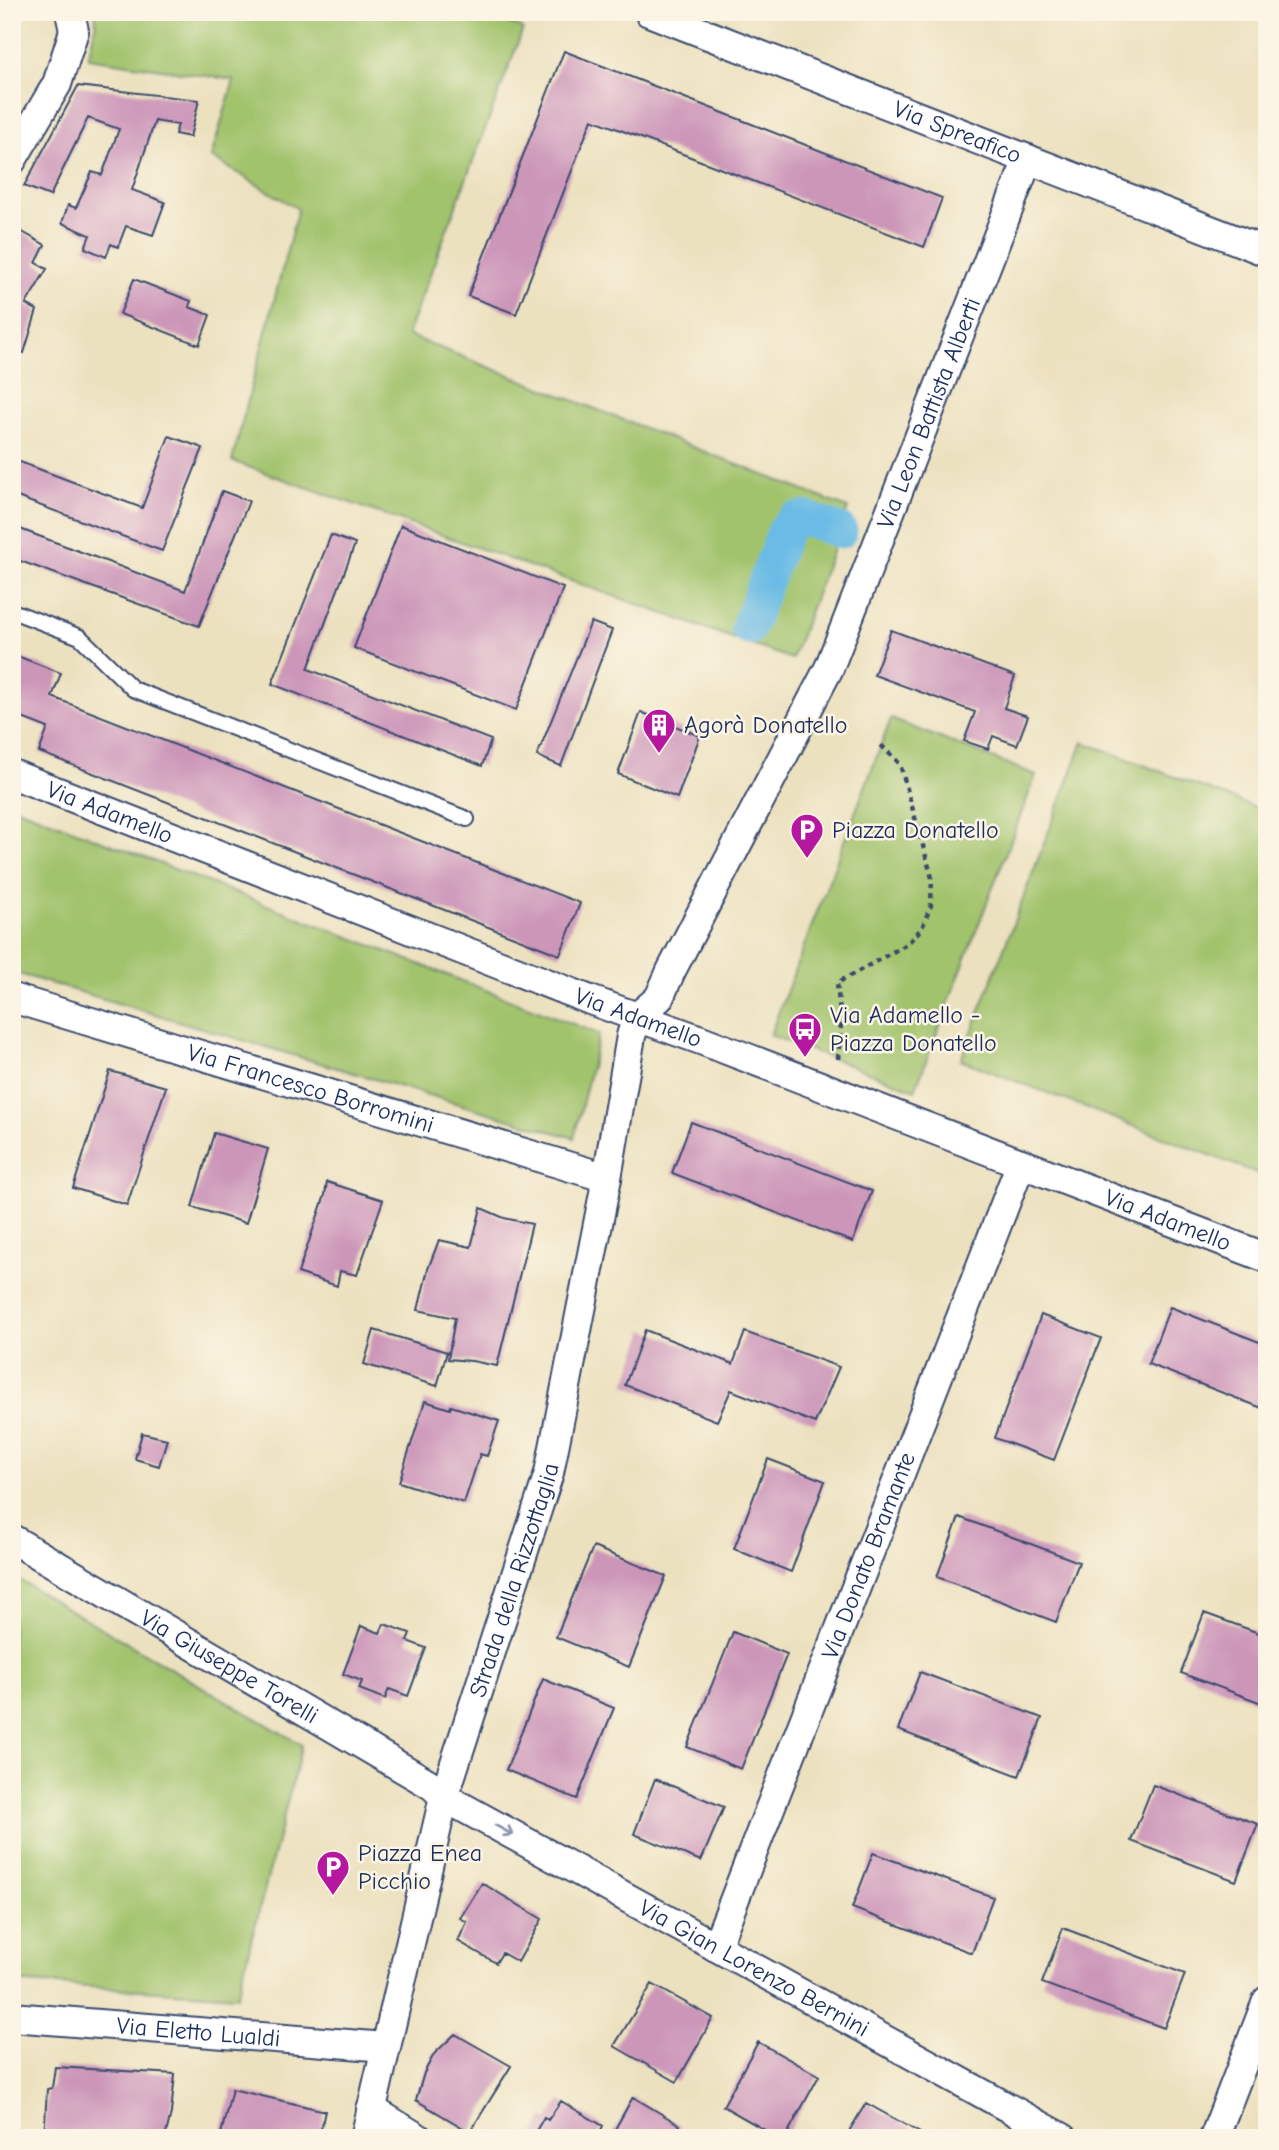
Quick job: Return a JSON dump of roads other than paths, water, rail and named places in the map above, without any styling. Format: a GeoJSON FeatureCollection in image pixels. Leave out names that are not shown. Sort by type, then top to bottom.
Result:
{"type":"FeatureCollection","features":[{"type":"Feature","properties":{"kind":"street"},"geometry":{"type":"LineString","coordinates":[[12,160],[57,84],[74,31],[70,12]]}},
{"type":"Feature","properties":{"kind":"street","name":"Via Spreafico"},"geometry":{"type":"LineString","coordinates":[[649,12],[1267,252]]}},
{"type":"Feature","properties":{"kind":"street","name":"Via Leon Battista Alberti"},"geometry":{"type":"LineString","coordinates":[[637,1017],[659,998],[829,668],[1028,159]]}},
{"type":"Feature","properties":{"kind":"street","name":"Via Adamello"},"geometry":{"type":"LineString","coordinates":[[12,774],[1267,1258]]}},
{"type":"Feature","properties":{"kind":"street","name":"Via Francesco Borromini"},"geometry":{"type":"LineString","coordinates":[[12,998],[607,1178]]}},
{"type":"Feature","properties":{"kind":"street","name":"Strada della Rizzottaglia"},"geometry":{"type":"LineString","coordinates":[[365,2138],[444,1797],[549,1473],[607,1178],[631,1036],[637,1017]]}},
{"type":"Feature","properties":{"kind":"street","name":"Via Donato Bramante"},"geometry":{"type":"LineString","coordinates":[[716,1947],[1021,1163]]}},
{"type":"Feature","properties":{"kind":"street","name":"Via Giuseppe Torelli"},"geometry":{"type":"LineString","coordinates":[[12,1538],[433,1786],[444,1797]]}},
{"type":"Feature","properties":{"kind":"street","name":"Via Gian Lorenzo Bernini"},"geometry":{"type":"LineString","coordinates":[[444,1797],[1063,2138]]}},
{"type":"Feature","properties":{"kind":"street"},"geometry":{"type":"LineString","coordinates":[[1214,2138],[1267,2001]]}},
{"type":"Feature","properties":{"kind":"street","name":"Via Eletto Lualdi"},"geometry":{"type":"LineString","coordinates":[[12,2017],[386,2048]]}},
{"type":"Feature","properties":{"kind":"street"},"geometry":{"type":"LineString","coordinates":[[371,2109],[418,2138]]}},
{"type":"Feature","properties":{"kind":"lane"},"geometry":{"type":"LineString","coordinates":[[12,611],[80,637],[133,689],[467,819]]}},
{"type":"Feature","properties":{"kind":"waterway"},"geometry":{"type":"LineString","coordinates":[[748,628],[785,530],[794,520],[805,518],[840,531]]}},
{"type":"Feature","properties":{"kind":"place","name":"Agorà Donatello"},"geometry":{"type":"Point","coordinates":[659,755]}},
{"type":"Feature","properties":{"kind":"place","name":"Piazza Donatello"},"geometry":{"type":"Point","coordinates":[807,860]}},
{"type":"Feature","properties":{"kind":"place","name":"Via Adamello - Piazza Donatello"},"geometry":{"type":"Point","coordinates":[805,1059]}},
{"type":"Feature","properties":{"kind":"place","name":"Piazza Enea Picchio"},"geometry":{"type":"Point","coordinates":[333,1897]}}]}
